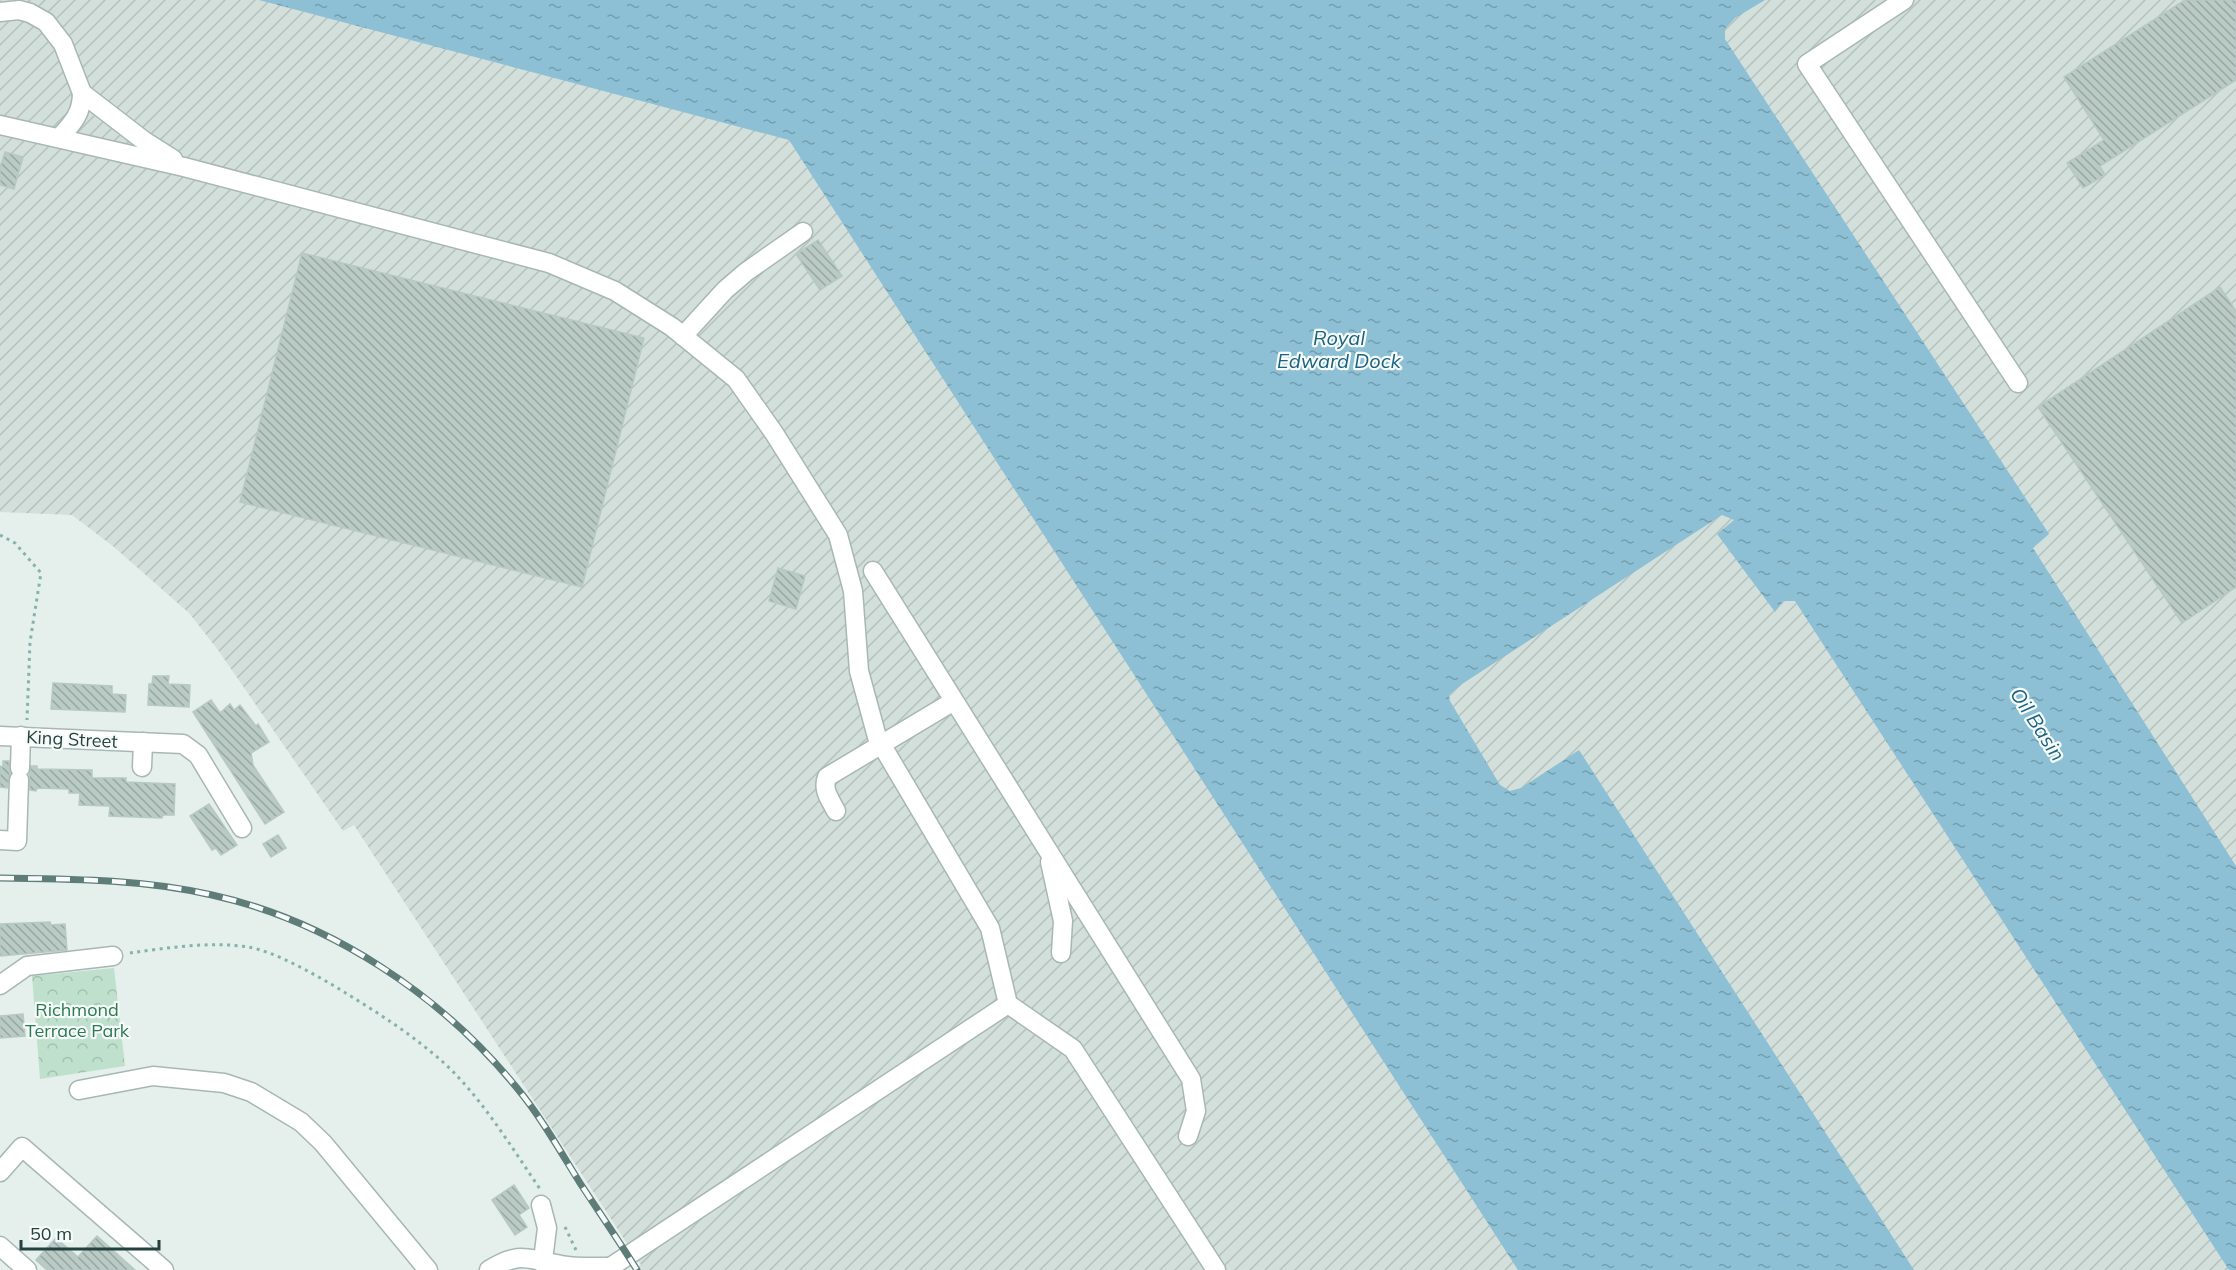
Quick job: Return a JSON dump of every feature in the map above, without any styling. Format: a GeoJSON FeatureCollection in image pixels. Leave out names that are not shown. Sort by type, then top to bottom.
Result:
{"type":"FeatureCollection","features":[{"type":"Feature","properties":{"kind":"street"},"geometry":{"type":"LineString","coordinates":[[0,6],[5,0]]}},
{"type":"Feature","properties":{"kind":"street"},"geometry":{"type":"LineString","coordinates":[[1904,0],[1807,64],[2018,383]]}},
{"type":"Feature","properties":{"kind":"street"},"geometry":{"type":"LineString","coordinates":[[0,12],[20,10],[30,13],[46,22],[63,44],[82,93],[82,105],[79,115],[60,137]]}},
{"type":"Feature","properties":{"kind":"street"},"geometry":{"type":"LineString","coordinates":[[82,93],[143,140],[184,167]]}},
{"type":"Feature","properties":{"kind":"street"},"geometry":{"type":"LineString","coordinates":[[0,125],[184,167],[549,263],[615,291],[682,336],[736,379],[774,433],[838,535],[853,591],[859,671],[877,737],[990,928],[1008,1004],[1073,1049],[1216,1270]]}},
{"type":"Feature","properties":{"kind":"street"},"geometry":{"type":"LineString","coordinates":[[682,336],[725,290],[746,272],[803,232]]}},
{"type":"Feature","properties":{"kind":"street"},"geometry":{"type":"LineString","coordinates":[[873,571],[1191,1079],[1196,1111],[1188,1136]]}},
{"type":"Feature","properties":{"kind":"street"},"geometry":{"type":"LineString","coordinates":[[836,811],[825,791],[827,777],[954,701]]}},
{"type":"Feature","properties":{"kind":"street","name":"King Street"},"geometry":{"type":"LineString","coordinates":[[0,736],[183,744],[198,755],[242,828]]}},
{"type":"Feature","properties":{"kind":"street"},"geometry":{"type":"LineString","coordinates":[[0,840],[17,841],[22,736]]}},
{"type":"Feature","properties":{"kind":"street","name":"King Street"},"geometry":{"type":"LineString","coordinates":[[142,767],[143,742]]}},
{"type":"Feature","properties":{"kind":"street"},"geometry":{"type":"LineString","coordinates":[[1047,849],[1063,921],[1061,953]]}},
{"type":"Feature","properties":{"kind":"street"},"geometry":{"type":"LineString","coordinates":[[0,985],[27,966],[113,956]]}},
{"type":"Feature","properties":{"kind":"street"},"geometry":{"type":"LineString","coordinates":[[489,1270],[515,1257],[544,1265],[607,1268],[1008,1004]]}},
{"type":"Feature","properties":{"kind":"street"},"geometry":{"type":"LineString","coordinates":[[79,1090],[153,1076],[224,1083],[250,1092],[301,1122],[323,1143],[428,1270]]}},
{"type":"Feature","properties":{"kind":"street"},"geometry":{"type":"LineString","coordinates":[[0,1172],[22,1147],[164,1270]]}},
{"type":"Feature","properties":{"kind":"street"},"geometry":{"type":"LineString","coordinates":[[542,1200],[547,1228],[544,1265]]}},
{"type":"Feature","properties":{"kind":"street"},"geometry":{"type":"LineString","coordinates":[[0,1246],[27,1270]]}},
{"type":"Feature","properties":{"kind":"path"},"geometry":{"type":"LineString","coordinates":[[0,535],[15,543],[41,573],[30,642],[27,718],[22,736]]}},
{"type":"Feature","properties":{"kind":"path"},"geometry":{"type":"LineString","coordinates":[[113,956],[132,952],[223,945],[250,947],[275,956],[320,978],[379,1013],[438,1057],[484,1108],[542,1200]]}},
{"type":"Feature","properties":{"kind":"path"},"geometry":{"type":"LineString","coordinates":[[562,1222],[575,1246],[575,1267]]}},
{"type":"Feature","properties":{"kind":"shaded area"},"geometry":{"type":"Polygon","coordinates":[[[0,0],[2236,0],[2236,1270],[635,1270],[641,1265],[354,825],[343,831],[218,650],[189,613],[114,547],[72,515],[0,512],[0,0]]]}},
{"type":"Feature","properties":{"kind":"green space","name":"Richmond Terrace Park"},"geometry":{"type":"Polygon","coordinates":[[[114,968],[125,1066],[40,1079],[32,976],[114,968]]]}},
{"type":"Feature","properties":{"kind":"water","name":"Royal Edward Dock"},"geometry":{"type":"Polygon","coordinates":[[[259,0],[1765,0],[1735,18],[1725,29],[1725,39],[2049,534],[2033,548],[2236,866],[2236,1270],[2229,1270],[1795,601],[1783,601],[1775,612],[1717,534],[1734,520],[1722,515],[1462,684],[1449,695],[1450,701],[1500,785],[1510,791],[1521,788],[1579,750],[1914,1270],[1518,1270],[789,140],[259,0]]]}},
{"type":"Feature","properties":{"kind":"building"},"geometry":{"type":"Polygon","coordinates":[[[2185,0],[2236,0],[2236,80],[2100,166],[2105,175],[2083,188],[2067,163],[2104,140],[2064,77],[2185,0]]]}},
{"type":"Feature","properties":{"kind":"building"},"geometry":{"type":"Polygon","coordinates":[[[5,152],[23,157],[14,189],[0,185],[0,168],[5,152]]]}},
{"type":"Feature","properties":{"kind":"building"},"geometry":{"type":"Polygon","coordinates":[[[818,240],[842,276],[820,290],[796,254],[818,240]]]}},
{"type":"Feature","properties":{"kind":"building"},"geometry":{"type":"Polygon","coordinates":[[[302,253],[644,338],[582,587],[240,502],[302,253]]]}},
{"type":"Feature","properties":{"kind":"building"},"geometry":{"type":"Polygon","coordinates":[[[2220,287],[2236,311],[2236,587],[2182,623],[2038,407],[2220,287]]]}},
{"type":"Feature","properties":{"kind":"building"},"geometry":{"type":"Polygon","coordinates":[[[778,568],[805,576],[796,609],[769,601],[778,568]]]}},
{"type":"Feature","properties":{"kind":"building"},"geometry":{"type":"Polygon","coordinates":[[[153,676],[169,676],[168,684],[190,685],[189,707],[148,705],[149,684],[152,684],[153,676]]]}},
{"type":"Feature","properties":{"kind":"building"},"geometry":{"type":"Polygon","coordinates":[[[53,683],[112,686],[112,694],[126,695],[125,712],[51,709],[53,683]]]}},
{"type":"Feature","properties":{"kind":"building"},"geometry":{"type":"Polygon","coordinates":[[[211,700],[220,713],[230,704],[234,710],[240,705],[256,726],[258,724],[269,742],[251,753],[253,765],[284,812],[265,824],[193,712],[211,700]]]}},
{"type":"Feature","properties":{"kind":"building"},"geometry":{"type":"Polygon","coordinates":[[[3,761],[9,761],[10,773],[7,788],[0,787],[0,766],[3,767],[3,761]]]}},
{"type":"Feature","properties":{"kind":"building"},"geometry":{"type":"Polygon","coordinates":[[[31,766],[37,766],[37,769],[92,770],[92,778],[126,778],[126,782],[175,784],[174,815],[163,815],[162,818],[109,816],[110,806],[79,805],[80,793],[69,793],[69,789],[37,788],[36,791],[30,790],[31,766]]]}},
{"type":"Feature","properties":{"kind":"building"},"geometry":{"type":"Polygon","coordinates":[[[209,804],[237,845],[221,855],[216,848],[212,850],[190,816],[209,804]]]}},
{"type":"Feature","properties":{"kind":"building"},"geometry":{"type":"Polygon","coordinates":[[[278,835],[286,848],[271,857],[263,844],[278,835]]]}},
{"type":"Feature","properties":{"kind":"building"},"geometry":{"type":"Polygon","coordinates":[[[50,922],[51,925],[65,924],[67,950],[0,956],[0,924],[50,922]]]}},
{"type":"Feature","properties":{"kind":"building"},"geometry":{"type":"Polygon","coordinates":[[[23,1014],[25,1036],[0,1038],[0,1016],[23,1014]]]}},
{"type":"Feature","properties":{"kind":"building"},"geometry":{"type":"Polygon","coordinates":[[[514,1185],[529,1208],[519,1215],[527,1227],[515,1235],[492,1200],[514,1185]]]}},
{"type":"Feature","properties":{"kind":"building"},"geometry":{"type":"Polygon","coordinates":[[[97,1236],[135,1270],[47,1270],[36,1260],[56,1238],[78,1257],[97,1236]]]}},
{"type":"Feature","properties":{"kind":"railway"},"geometry":{"type":"LineString","coordinates":[[0,878],[133,883],[212,895],[256,907],[299,923],[380,966],[454,1022],[517,1088],[542,1122],[637,1270]]}},
{"type":"Feature","properties":{"kind":"water label","name":"Oil Basin"},"geometry":{"type":"Point","coordinates":[2038,724]}}]}
